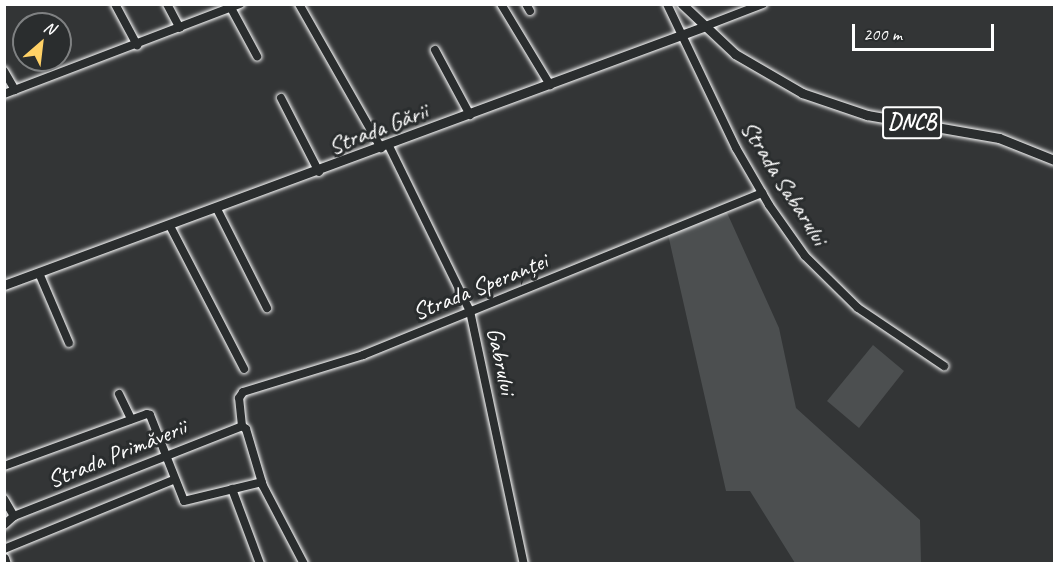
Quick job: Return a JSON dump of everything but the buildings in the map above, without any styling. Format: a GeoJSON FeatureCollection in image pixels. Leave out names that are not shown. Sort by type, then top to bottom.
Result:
{"type":"FeatureCollection","features":[{"type":"Feature","properties":{"kind":"main road","name":"DNCB"},"geometry":{"type":"LineString","coordinates":[[682,4],[703,27],[751,65],[831,105],[881,118],[982,134],[1054,160]]}},
{"type":"Feature","properties":{"kind":"main road","name":"Strada Gării"},"geometry":{"type":"LineString","coordinates":[[4,285],[217,210],[703,27]]}},
{"type":"Feature","properties":{"kind":"main road"},"geometry":{"type":"LineString","coordinates":[[4,558],[6,564]]}},
{"type":"Feature","properties":{"kind":"street"},"geometry":{"type":"LineString","coordinates":[[115,4],[136,45]]}},
{"type":"Feature","properties":{"kind":"street"},"geometry":{"type":"LineString","coordinates":[[167,4],[180,28]]}},
{"type":"Feature","properties":{"kind":"street"},"geometry":{"type":"LineString","coordinates":[[4,94],[240,4]]}},
{"type":"Feature","properties":{"kind":"street","name":"Gabrului"},"geometry":{"type":"LineString","coordinates":[[299,4],[385,147],[470,311],[524,564]]}},
{"type":"Feature","properties":{"kind":"street"},"geometry":{"type":"LineString","coordinates":[[501,4],[550,85]]}},
{"type":"Feature","properties":{"kind":"street","name":"Strada Sabarului"},"geometry":{"type":"LineString","coordinates":[[667,4],[680,35],[762,193],[805,256],[839,291],[877,322],[944,366]]}},
{"type":"Feature","properties":{"kind":"street","name":"Strada Gării"},"geometry":{"type":"LineString","coordinates":[[703,27],[763,4]]}},
{"type":"Feature","properties":{"kind":"street"},"geometry":{"type":"LineString","coordinates":[[231,8],[257,56]]}},
{"type":"Feature","properties":{"kind":"street"},"geometry":{"type":"LineString","coordinates":[[435,50],[470,115]]}},
{"type":"Feature","properties":{"kind":"street"},"geometry":{"type":"LineString","coordinates":[[4,71],[15,90]]}},
{"type":"Feature","properties":{"kind":"street"},"geometry":{"type":"LineString","coordinates":[[281,98],[319,172]]}},
{"type":"Feature","properties":{"kind":"street","name":"Strada Speranței"},"geometry":{"type":"LineString","coordinates":[[244,427],[239,398],[243,392],[363,355],[470,311],[542,285],[762,193]]}},
{"type":"Feature","properties":{"kind":"street"},"geometry":{"type":"LineString","coordinates":[[217,210],[267,308]]}},
{"type":"Feature","properties":{"kind":"street"},"geometry":{"type":"LineString","coordinates":[[170,226],[244,369]]}},
{"type":"Feature","properties":{"kind":"street"},"geometry":{"type":"LineString","coordinates":[[39,273],[69,343]]}},
{"type":"Feature","properties":{"kind":"street"},"geometry":{"type":"LineString","coordinates":[[119,394],[131,419]]}},
{"type":"Feature","properties":{"kind":"street"},"geometry":{"type":"LineString","coordinates":[[4,466],[131,419],[150,415],[173,480],[184,501],[262,482]]}},
{"type":"Feature","properties":{"kind":"street"},"geometry":{"type":"LineString","coordinates":[[244,427],[262,482],[304,564]]}},
{"type":"Feature","properties":{"kind":"street","name":"Strada Primăverii"},"geometry":{"type":"LineString","coordinates":[[4,525],[14,516],[244,427]]}},
{"type":"Feature","properties":{"kind":"street"},"geometry":{"type":"LineString","coordinates":[[4,549],[173,480]]}},
{"type":"Feature","properties":{"kind":"street"},"geometry":{"type":"LineString","coordinates":[[232,489],[260,564]]}},
{"type":"Feature","properties":{"kind":"street"},"geometry":{"type":"LineString","coordinates":[[4,499],[14,516]]}},
{"type":"Feature","properties":{"kind":"shaded area"},"geometry":{"type":"Polygon","coordinates":[[[724,206],[779,328],[796,408],[920,520],[921,563],[795,563],[750,491],[726,491],[667,230],[724,206]]]}},
{"type":"Feature","properties":{"kind":"shaded area"},"geometry":{"type":"Polygon","coordinates":[[[873,345],[904,371],[859,428],[827,401],[873,345]]]}}]}
